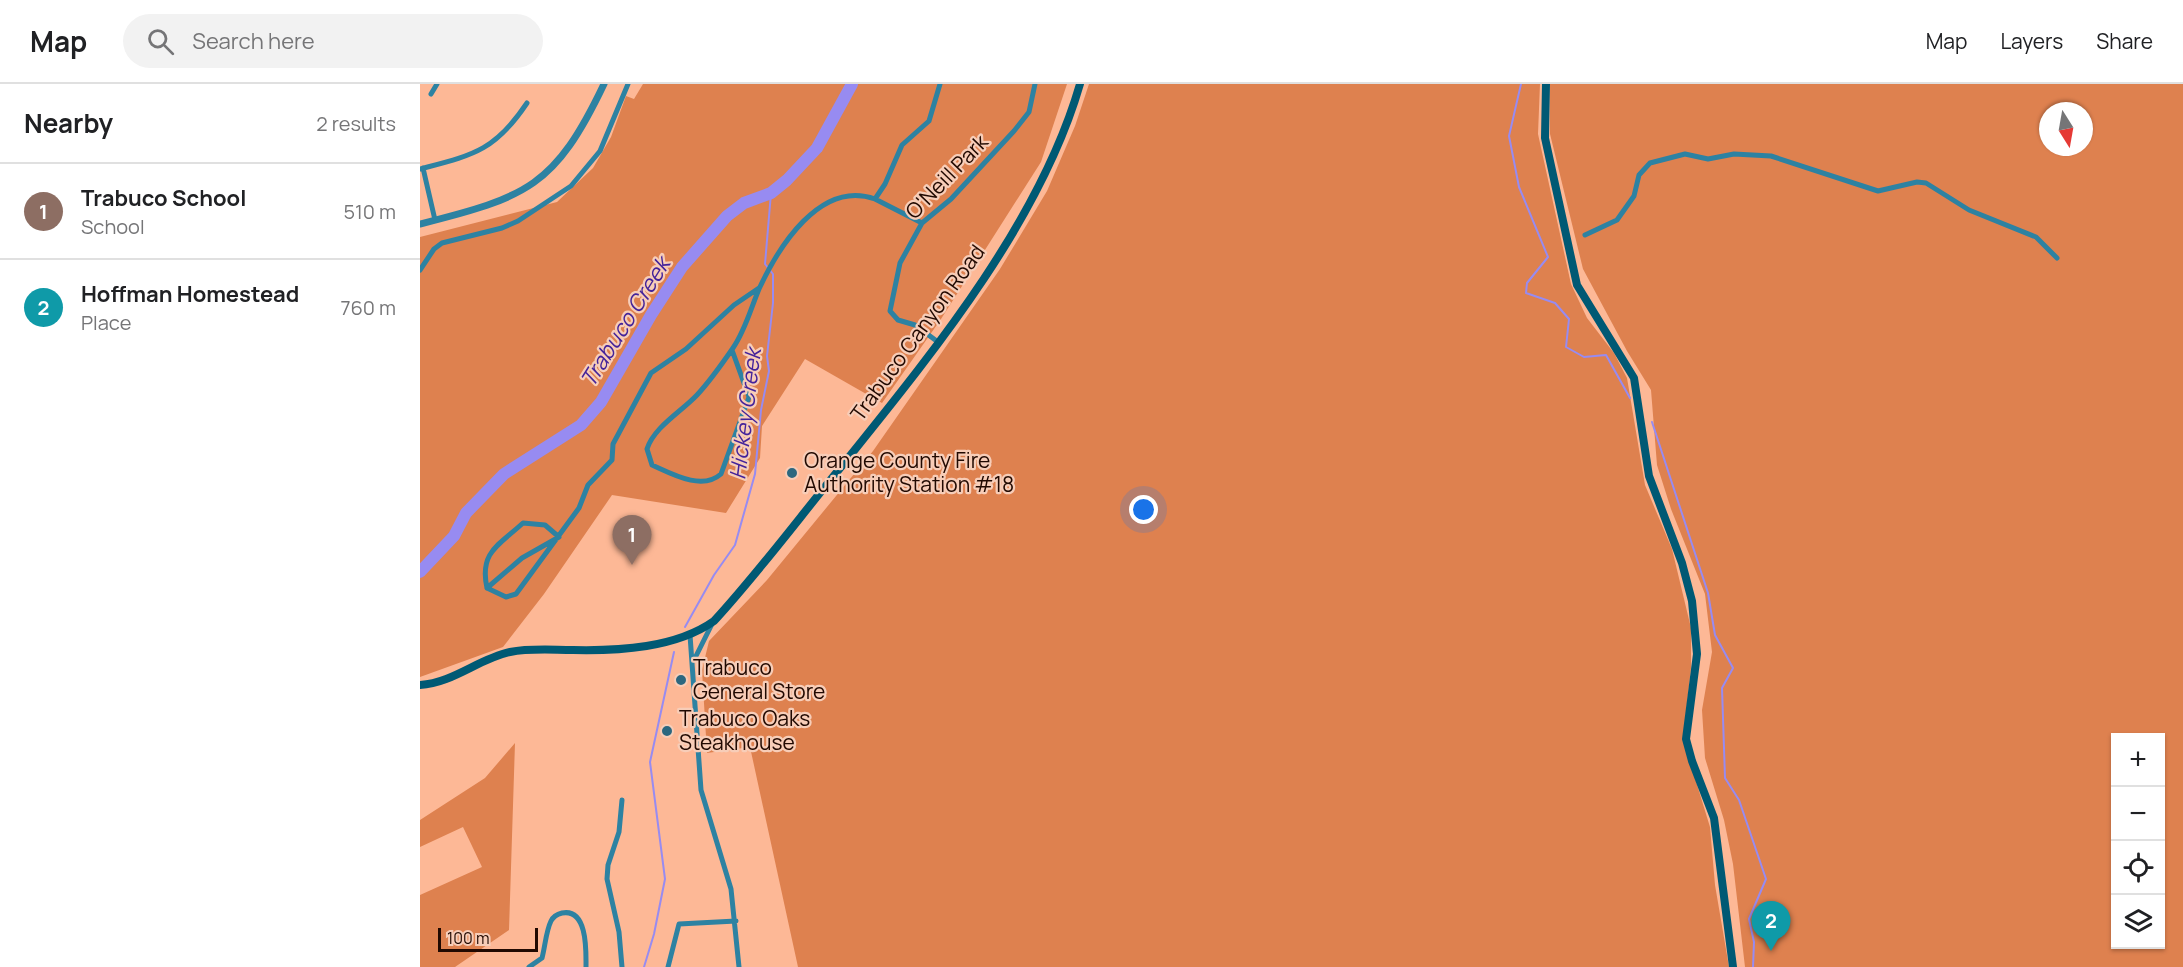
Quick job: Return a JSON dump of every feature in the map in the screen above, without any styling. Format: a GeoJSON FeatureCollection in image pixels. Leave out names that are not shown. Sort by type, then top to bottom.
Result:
{"type":"FeatureCollection","features":[{"type":"Feature","properties":{"kind":"main road","name":"Trabuco Canyon Road"},"geometry":{"type":"LineString","coordinates":[[420,685],[440,682],[479,663],[512,652],[602,650],[661,642],[690,635],[713,621],[879,420],[938,342],[1023,214],[1063,134],[1080,84]]}},
{"type":"Feature","properties":{"kind":"main road"},"geometry":{"type":"LineString","coordinates":[[1546,84],[1545,138],[1577,285],[1594,315],[1622,354],[1634,378],[1649,476],[1682,563],[1692,601],[1698,654],[1686,739],[1714,818],[1732,967]]}},
{"type":"Feature","properties":{"kind":"street"},"geometry":{"type":"LineString","coordinates":[[431,94],[437,84]]}},
{"type":"Feature","properties":{"kind":"street"},"geometry":{"type":"LineString","coordinates":[[420,224],[503,201],[536,181],[572,145],[604,84]]}},
{"type":"Feature","properties":{"kind":"street"},"geometry":{"type":"LineString","coordinates":[[420,270],[434,249],[442,243],[513,223],[538,210],[571,186],[600,151],[628,84]]}},
{"type":"Feature","properties":{"kind":"street"},"geometry":{"type":"LineString","coordinates":[[875,200],[902,145],[929,122],[940,84]]}},
{"type":"Feature","properties":{"kind":"street","name":"O'Neill Park"},"geometry":{"type":"LineString","coordinates":[[938,342],[915,325],[898,320],[890,311],[900,263],[922,223],[951,199],[1029,112],[1035,84]]}},
{"type":"Feature","properties":{"kind":"street"},"geometry":{"type":"LineString","coordinates":[[435,220],[421,168],[480,152],[497,141],[512,126],[527,103]]}},
{"type":"Feature","properties":{"kind":"street"},"geometry":{"type":"LineString","coordinates":[[1585,236],[1617,220],[1634,196],[1639,175],[1650,163],[1684,154],[1708,159],[1734,154],[1771,156],[1878,191],[1917,182],[1926,183],[1969,210],[2036,237],[2057,258]]}},
{"type":"Feature","properties":{"kind":"street"},"geometry":{"type":"LineString","coordinates":[[732,350],[749,398],[722,474],[715,480],[701,482],[652,465],[647,449],[654,435],[698,394],[732,350],[772,265],[798,227],[814,211],[851,195],[875,200],[922,223]]}},
{"type":"Feature","properties":{"kind":"street"},"geometry":{"type":"LineString","coordinates":[[487,588],[506,597],[516,594],[532,569],[559,537],[579,508],[588,485],[612,460],[613,444],[651,373],[686,349],[734,305],[760,287]]}},
{"type":"Feature","properties":{"kind":"street"},"geometry":{"type":"LineString","coordinates":[[487,588],[483,571],[485,561],[491,552],[523,523],[545,525],[559,537]]}},
{"type":"Feature","properties":{"kind":"street"},"geometry":{"type":"LineString","coordinates":[[487,588],[522,558],[559,537]]}},
{"type":"Feature","properties":{"kind":"street"},"geometry":{"type":"LineString","coordinates":[[693,663],[701,642],[713,621]]}},
{"type":"Feature","properties":{"kind":"street"},"geometry":{"type":"LineString","coordinates":[[690,635],[701,790],[731,889],[740,967]]}},
{"type":"Feature","properties":{"kind":"street"},"geometry":{"type":"LineString","coordinates":[[622,800],[619,832],[608,865],[607,879],[619,932],[622,967]]}},
{"type":"Feature","properties":{"kind":"street"},"geometry":{"type":"LineString","coordinates":[[529,967],[542,958],[551,921],[557,915],[566,912],[575,916],[582,926],[585,937],[586,967]]}},
{"type":"Feature","properties":{"kind":"street"},"geometry":{"type":"LineString","coordinates":[[668,967],[677,927],[682,923],[736,921]]}},
{"type":"Feature","properties":{"kind":"shaded area"},"geometry":{"type":"Polygon","coordinates":[[[643,84],[1067,84],[1041,162],[941,319],[882,403],[805,359],[762,426],[760,458],[726,513],[612,495],[544,594],[503,647],[420,677],[420,237],[557,202],[593,168],[611,137],[626,96],[634,99],[643,84]]]}},
{"type":"Feature","properties":{"kind":"shaded area"},"geometry":{"type":"Polygon","coordinates":[[[1089,84],[1540,84],[1538,134],[1571,284],[1587,318],[1614,353],[1627,378],[1645,485],[1672,549],[1691,628],[1691,668],[1683,739],[1710,827],[1715,885],[1729,967],[798,967],[750,747],[707,753],[702,670],[709,641],[767,580],[873,451],[1000,269],[1047,191],[1075,126],[1089,84]]]}},
{"type":"Feature","properties":{"kind":"shaded area"},"geometry":{"type":"Polygon","coordinates":[[[1550,84],[2183,84],[2183,967],[1745,967],[1733,864],[1724,820],[1705,758],[1702,710],[1712,652],[1705,594],[1671,509],[1657,465],[1651,390],[1627,351],[1583,269],[1550,134],[1550,84]]]}},
{"type":"Feature","properties":{"kind":"shaded area"},"geometry":{"type":"Polygon","coordinates":[[[515,743],[509,930],[455,967],[420,967],[420,895],[482,867],[463,827],[420,847],[420,820],[485,778],[515,743]]]}},
{"type":"Feature","properties":{"kind":"waterway","name":"Trabuco Creek"},"geometry":{"type":"LineString","coordinates":[[420,572],[454,536],[466,513],[504,474],[581,425],[601,402],[651,315],[682,267],[727,216],[744,203],[771,193],[787,180],[817,148],[852,84]]}},
{"type":"Feature","properties":{"kind":"waterway"},"geometry":{"type":"LineString","coordinates":[[1521,84],[1509,136],[1519,187],[1548,257],[1527,283],[1526,293],[1555,303],[1569,319],[1566,347],[1584,357],[1606,355],[1630,398]]}},
{"type":"Feature","properties":{"kind":"waterway","name":"Hickey Creek"},"geometry":{"type":"LineString","coordinates":[[685,627],[714,575],[735,545],[755,474],[761,410],[769,371],[767,356],[773,303],[773,274],[765,264],[771,193]]}},
{"type":"Feature","properties":{"kind":"waterway"},"geometry":{"type":"LineString","coordinates":[[1652,422],[1708,593],[1715,635],[1733,668],[1722,688],[1725,778],[1739,800],[1766,879],[1749,919],[1754,942],[1753,967]]}},
{"type":"Feature","properties":{"kind":"waterway"},"geometry":{"type":"LineString","coordinates":[[644,967],[654,934],[665,879],[650,762],[674,652]]}},
{"type":"Feature","properties":{"kind":"place","name":"Orange County Fire Authority Station #18"},"geometry":{"type":"Point","coordinates":[792,473]}},
{"type":"Feature","properties":{"kind":"place","name":"Trabuco School"},"geometry":{"type":"Point","coordinates":[632,565]}},
{"type":"Feature","properties":{"kind":"place","name":"Trabuco General Store"},"geometry":{"type":"Point","coordinates":[681,680]}},
{"type":"Feature","properties":{"kind":"place","name":"Trabuco Oaks Steakhouse"},"geometry":{"type":"Point","coordinates":[667,731]}},
{"type":"Feature","properties":{"kind":"place","name":"Hoffman Homestead"},"geometry":{"type":"Point","coordinates":[1771,951]}}]}
